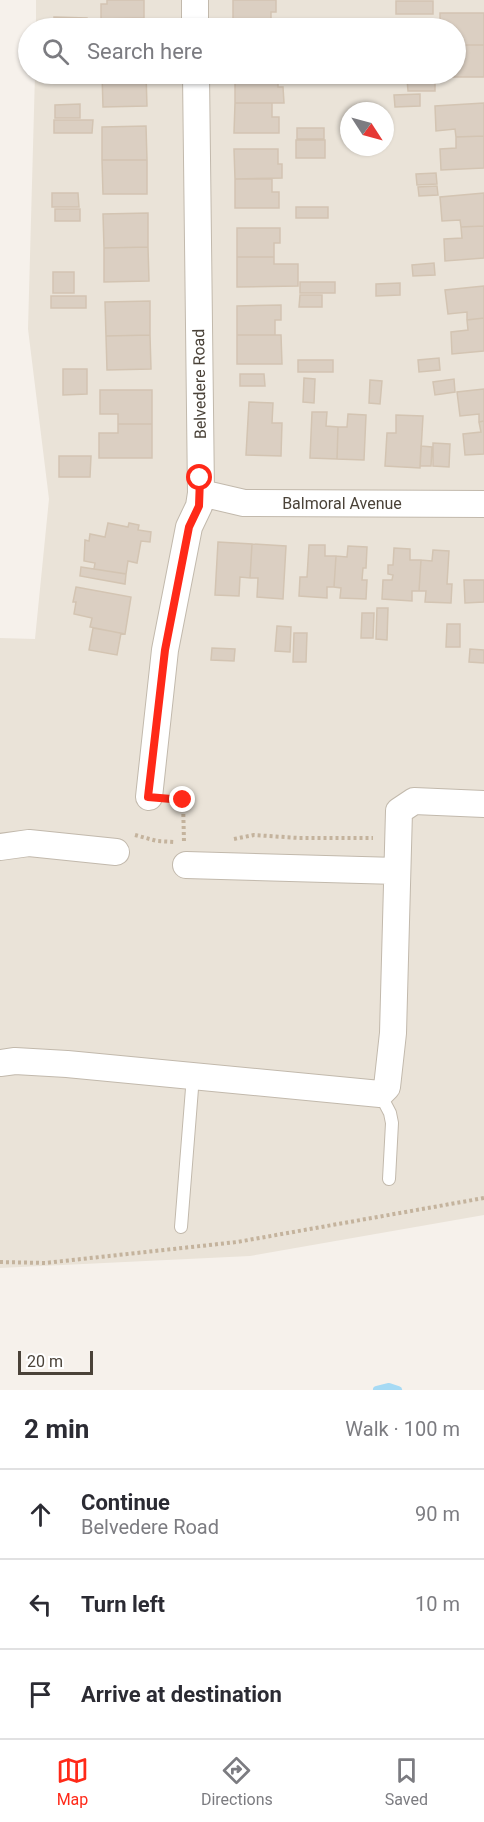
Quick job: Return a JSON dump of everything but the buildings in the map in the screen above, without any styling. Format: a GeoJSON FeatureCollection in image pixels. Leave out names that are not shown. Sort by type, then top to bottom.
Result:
{"type":"FeatureCollection","features":[{"type":"Feature","properties":{"kind":"street"},"geometry":{"type":"LineString","coordinates":[[195,0],[195,18]]}},
{"type":"Feature","properties":{"kind":"street","name":"Belvedere Road"},"geometry":{"type":"LineString","coordinates":[[148,797],[165,650],[189,527],[199,506],[201,493],[196,84]]}},
{"type":"Feature","properties":{"kind":"street","name":"Balmoral Avenue"},"geometry":{"type":"LineString","coordinates":[[201,493],[244,503],[484,504]]}},
{"type":"Feature","properties":{"kind":"street"},"geometry":{"type":"LineString","coordinates":[[0,1063],[15,1060],[67,1064],[380,1094],[387,1087],[390,1075],[393,1034],[399,811],[414,801],[484,804]]}},
{"type":"Feature","properties":{"kind":"street"},"geometry":{"type":"LineString","coordinates":[[0,847],[29,843],[121,842]]}},
{"type":"Feature","properties":{"kind":"street"},"geometry":{"type":"LineString","coordinates":[[187,850],[397,871]]}},
{"type":"Feature","properties":{"kind":"lane"},"geometry":{"type":"LineString","coordinates":[[181,1227],[193,1076]]}},
{"type":"Feature","properties":{"kind":"lane"},"geometry":{"type":"LineString","coordinates":[[380,1094],[390,1113],[392,1123],[389,1179]]}},
{"type":"Feature","properties":{"kind":"path"},"geometry":{"type":"LineString","coordinates":[[121,842],[157,841],[187,850],[183,800],[148,797]]}},
{"type":"Feature","properties":{"kind":"path"},"geometry":{"type":"LineString","coordinates":[[229,841],[254,835],[299,838],[398,838]]}},
{"type":"Feature","properties":{"kind":"path"},"geometry":{"type":"LineString","coordinates":[[0,1262],[45,1263],[237,1242],[484,1198]]}},
{"type":"Feature","properties":{"kind":"shaded area"},"geometry":{"type":"Polygon","coordinates":[[[36,0],[484,0],[484,1215],[250,1256],[0,1268],[0,638],[35,639],[49,499],[28,329],[35,84],[466,84],[466,18],[36,18],[36,0]]]}},
{"type":"Feature","properties":{"kind":"waterway"},"geometry":{"type":"LineString","coordinates":[[377,1390],[389,1387],[398,1390]]}},
{"type":"Feature","properties":{"kind":"route"},"geometry":{"type":"LineString","coordinates":[[183,800],[148,797],[165,650],[189,527],[199,506],[200,478]]}}]}
